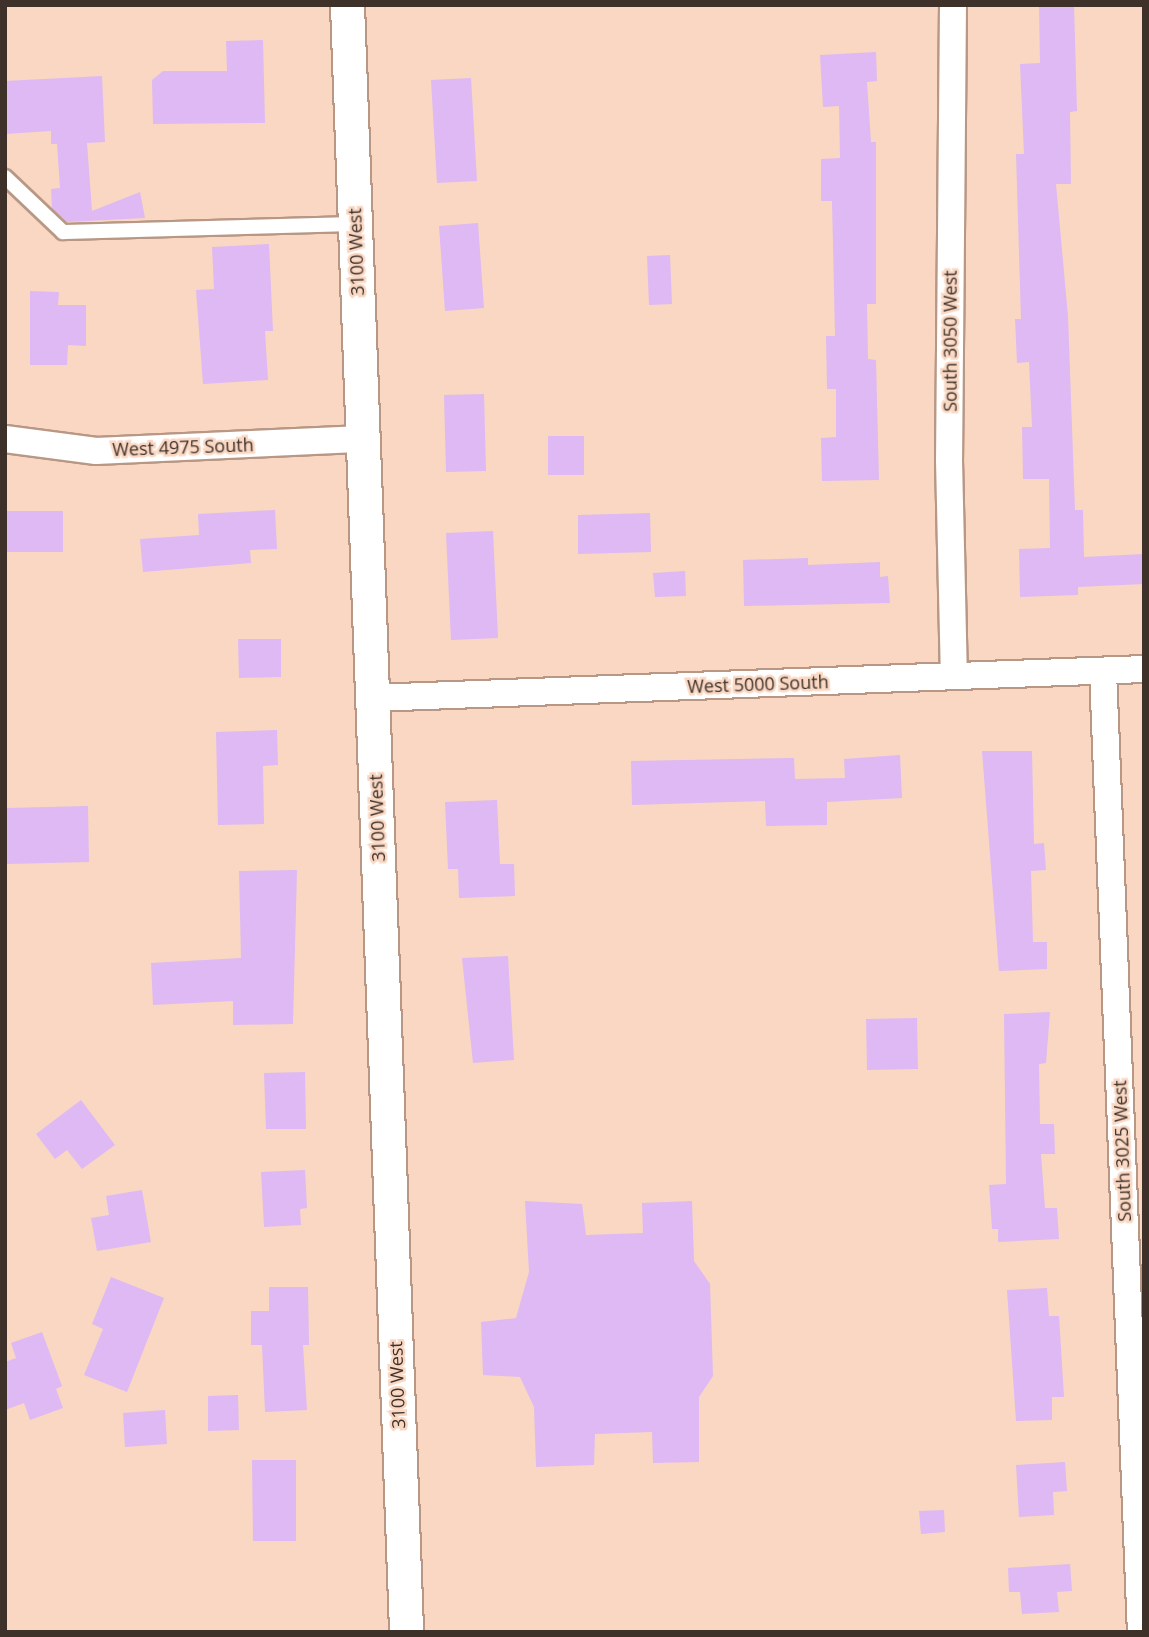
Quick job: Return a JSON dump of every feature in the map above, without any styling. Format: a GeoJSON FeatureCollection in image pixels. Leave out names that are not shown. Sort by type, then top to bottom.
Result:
{"type":"FeatureCollection","features":[{"type":"Feature","properties":{"kind":"street","name":"3100 West"},"geometry":{"type":"LineString","coordinates":[[347,5],[406,1632]]}},
{"type":"Feature","properties":{"kind":"street","name":"South 3050 West"},"geometry":{"type":"LineString","coordinates":[[953,5],[949,460],[954,677]]}},
{"type":"Feature","properties":{"kind":"street","name":"West 4975 South"},"geometry":{"type":"LineString","coordinates":[[5,439],[96,451],[363,439]]}},
{"type":"Feature","properties":{"kind":"street","name":"West 5000 South"},"geometry":{"type":"LineString","coordinates":[[372,698],[1144,669]]}},
{"type":"Feature","properties":{"kind":"street","name":"South 3025 West"},"geometry":{"type":"LineString","coordinates":[[1103,671],[1141,1632]]}},
{"type":"Feature","properties":{"kind":"lane"},"geometry":{"type":"LineString","coordinates":[[5,177],[63,232],[355,224]]}},
{"type":"Feature","properties":{"kind":"building"},"geometry":{"type":"Polygon","coordinates":[[[1039,5],[1074,5],[1077,111],[1070,112],[1071,184],[1056,184],[1068,316],[1075,510],[1083,510],[1084,557],[1144,554],[1144,584],[1078,587],[1078,595],[1020,597],[1019,549],[1050,548],[1049,479],[1023,479],[1022,427],[1032,427],[1029,362],[1017,363],[1015,319],[1021,319],[1016,154],[1024,154],[1020,64],[1040,63],[1039,5]]]}},
{"type":"Feature","properties":{"kind":"building"},"geometry":{"type":"Polygon","coordinates":[[[263,40],[265,123],[153,124],[152,80],[163,71],[227,71],[226,41],[263,40]]]}},
{"type":"Feature","properties":{"kind":"building"},"geometry":{"type":"Polygon","coordinates":[[[876,52],[877,81],[867,82],[871,142],[876,142],[876,304],[867,304],[868,359],[876,360],[879,480],[822,481],[821,438],[836,437],[836,389],[827,389],[826,336],[835,336],[832,201],[821,201],[821,159],[840,158],[839,106],[823,107],[820,55],[876,52]]]}},
{"type":"Feature","properties":{"kind":"building"},"geometry":{"type":"Polygon","coordinates":[[[102,76],[105,142],[87,143],[92,211],[140,192],[145,218],[67,222],[52,209],[51,189],[60,188],[57,144],[51,144],[51,131],[5,134],[5,81],[102,76]]]}},
{"type":"Feature","properties":{"kind":"building"},"geometry":{"type":"Polygon","coordinates":[[[471,78],[477,181],[437,183],[431,80],[471,78]]]}},
{"type":"Feature","properties":{"kind":"building"},"geometry":{"type":"Polygon","coordinates":[[[478,223],[484,308],[445,311],[439,226],[478,223]]]}},
{"type":"Feature","properties":{"kind":"building"},"geometry":{"type":"Polygon","coordinates":[[[269,244],[273,331],[265,331],[268,380],[203,384],[196,290],[214,289],[212,247],[269,244]]]}},
{"type":"Feature","properties":{"kind":"building"},"geometry":{"type":"Polygon","coordinates":[[[670,255],[672,304],[649,305],[647,256],[670,255]]]}},
{"type":"Feature","properties":{"kind":"building"},"geometry":{"type":"Polygon","coordinates":[[[30,291],[59,292],[58,305],[86,305],[86,346],[68,345],[67,365],[30,365],[30,291]]]}},
{"type":"Feature","properties":{"kind":"building"},"geometry":{"type":"Polygon","coordinates":[[[484,394],[486,471],[446,472],[444,395],[484,394]]]}},
{"type":"Feature","properties":{"kind":"building"},"geometry":{"type":"Polygon","coordinates":[[[548,436],[584,436],[584,475],[548,475],[548,436]]]}},
{"type":"Feature","properties":{"kind":"building"},"geometry":{"type":"Polygon","coordinates":[[[275,510],[277,549],[250,550],[251,563],[143,572],[140,539],[199,535],[198,514],[275,510]]]}},
{"type":"Feature","properties":{"kind":"building"},"geometry":{"type":"Polygon","coordinates":[[[5,511],[63,511],[63,552],[5,552],[5,511]]]}},
{"type":"Feature","properties":{"kind":"building"},"geometry":{"type":"Polygon","coordinates":[[[650,513],[651,552],[578,554],[578,515],[650,513]]]}},
{"type":"Feature","properties":{"kind":"building"},"geometry":{"type":"Polygon","coordinates":[[[493,531],[498,638],[451,640],[446,533],[493,531]]]}},
{"type":"Feature","properties":{"kind":"building"},"geometry":{"type":"Polygon","coordinates":[[[808,558],[808,565],[880,562],[880,577],[888,576],[890,603],[744,606],[743,560],[808,558]]]}},
{"type":"Feature","properties":{"kind":"building"},"geometry":{"type":"Polygon","coordinates":[[[685,571],[686,596],[655,597],[653,573],[685,571]]]}},
{"type":"Feature","properties":{"kind":"building"},"geometry":{"type":"Polygon","coordinates":[[[238,639],[281,639],[281,677],[239,678],[238,639]]]}},
{"type":"Feature","properties":{"kind":"building"},"geometry":{"type":"Polygon","coordinates":[[[277,730],[278,765],[263,766],[264,824],[218,825],[216,732],[277,730]]]}},
{"type":"Feature","properties":{"kind":"building"},"geometry":{"type":"Polygon","coordinates":[[[982,751],[1032,751],[1034,844],[1044,843],[1046,870],[1031,871],[1033,942],[1047,942],[1047,969],[999,971],[982,751]]]}},
{"type":"Feature","properties":{"kind":"building"},"geometry":{"type":"Polygon","coordinates":[[[900,755],[902,798],[827,802],[827,825],[766,826],[765,801],[632,805],[631,761],[794,758],[795,779],[845,778],[844,759],[900,755]]]}},
{"type":"Feature","properties":{"kind":"building"},"geometry":{"type":"Polygon","coordinates":[[[497,800],[500,864],[514,864],[515,896],[459,898],[458,869],[448,869],[445,802],[497,800]]]}},
{"type":"Feature","properties":{"kind":"building"},"geometry":{"type":"Polygon","coordinates":[[[88,806],[89,862],[7,864],[6,808],[88,806]]]}},
{"type":"Feature","properties":{"kind":"building"},"geometry":{"type":"Polygon","coordinates":[[[297,870],[293,1024],[233,1025],[233,1001],[153,1005],[151,963],[241,958],[239,871],[297,870]]]}},
{"type":"Feature","properties":{"kind":"building"},"geometry":{"type":"Polygon","coordinates":[[[508,956],[514,1060],[473,1063],[462,958],[508,956]]]}},
{"type":"Feature","properties":{"kind":"building"},"geometry":{"type":"Polygon","coordinates":[[[1050,1012],[1046,1063],[1039,1064],[1040,1124],[1054,1124],[1055,1154],[1041,1154],[1045,1208],[1057,1208],[1059,1239],[998,1242],[998,1229],[992,1229],[989,1185],[1006,1184],[1004,1014],[1050,1012]]]}},
{"type":"Feature","properties":{"kind":"building"},"geometry":{"type":"Polygon","coordinates":[[[917,1018],[918,1069],[867,1070],[866,1019],[917,1018]]]}},
{"type":"Feature","properties":{"kind":"building"},"geometry":{"type":"Polygon","coordinates":[[[305,1072],[306,1129],[266,1129],[264,1073],[305,1072]]]}},
{"type":"Feature","properties":{"kind":"building"},"geometry":{"type":"Polygon","coordinates":[[[81,1100],[115,1145],[82,1169],[67,1150],[55,1159],[36,1134],[81,1100]]]}},
{"type":"Feature","properties":{"kind":"building"},"geometry":{"type":"Polygon","coordinates":[[[305,1170],[307,1208],[300,1209],[301,1225],[264,1227],[261,1172],[305,1170]]]}},
{"type":"Feature","properties":{"kind":"building"},"geometry":{"type":"Polygon","coordinates":[[[142,1190],[151,1242],[97,1251],[91,1218],[109,1215],[106,1196],[142,1190]]]}},
{"type":"Feature","properties":{"kind":"building"},"geometry":{"type":"Polygon","coordinates":[[[525,1201],[582,1204],[586,1235],[643,1233],[642,1203],[692,1201],[694,1261],[710,1284],[713,1376],[699,1397],[699,1462],[653,1463],[652,1432],[595,1434],[594,1465],[536,1467],[534,1407],[520,1377],[483,1375],[481,1322],[516,1318],[529,1272],[525,1201]]]}},
{"type":"Feature","properties":{"kind":"building"},"geometry":{"type":"Polygon","coordinates":[[[111,1277],[164,1298],[127,1392],[84,1375],[103,1329],[92,1324],[111,1277]]]}},
{"type":"Feature","properties":{"kind":"building"},"geometry":{"type":"Polygon","coordinates":[[[269,1287],[308,1287],[309,1345],[303,1345],[307,1410],[265,1412],[262,1345],[251,1345],[251,1311],[269,1311],[269,1287]]]}},
{"type":"Feature","properties":{"kind":"building"},"geometry":{"type":"Polygon","coordinates":[[[1047,1288],[1049,1316],[1059,1316],[1064,1397],[1052,1397],[1052,1420],[1016,1421],[1007,1290],[1047,1288]]]}},
{"type":"Feature","properties":{"kind":"building"},"geometry":{"type":"Polygon","coordinates":[[[42,1332],[62,1386],[56,1389],[63,1408],[30,1420],[24,1403],[5,1410],[5,1362],[16,1358],[11,1343],[42,1332]]]}},
{"type":"Feature","properties":{"kind":"building"},"geometry":{"type":"Polygon","coordinates":[[[238,1395],[239,1430],[208,1431],[208,1396],[238,1395]]]}},
{"type":"Feature","properties":{"kind":"building"},"geometry":{"type":"Polygon","coordinates":[[[165,1410],[167,1444],[125,1447],[123,1413],[165,1410]]]}},
{"type":"Feature","properties":{"kind":"building"},"geometry":{"type":"Polygon","coordinates":[[[252,1460],[296,1460],[296,1541],[253,1541],[252,1460]]]}},
{"type":"Feature","properties":{"kind":"building"},"geometry":{"type":"Polygon","coordinates":[[[1065,1462],[1067,1491],[1053,1492],[1054,1515],[1019,1517],[1016,1465],[1065,1462]]]}},
{"type":"Feature","properties":{"kind":"building"},"geometry":{"type":"Polygon","coordinates":[[[944,1510],[945,1532],[921,1534],[919,1511],[944,1510]]]}},
{"type":"Feature","properties":{"kind":"building"},"geometry":{"type":"Polygon","coordinates":[[[1070,1564],[1072,1591],[1057,1592],[1059,1612],[1022,1614],[1020,1592],[1009,1592],[1008,1568],[1070,1564]]]}}]}
